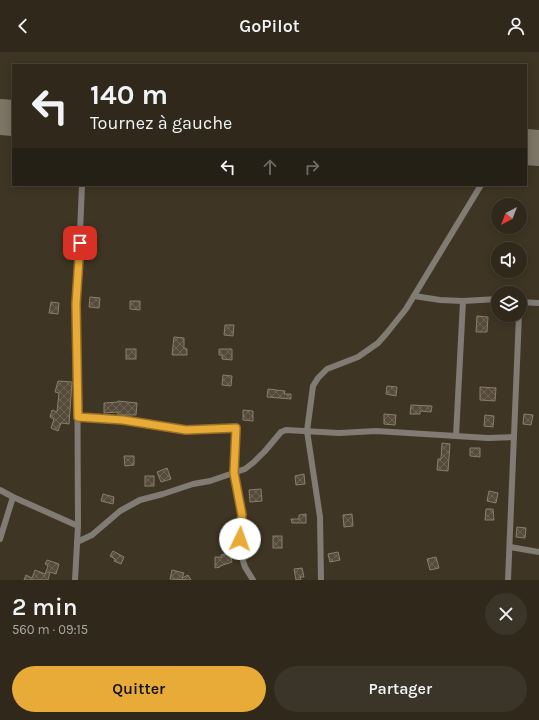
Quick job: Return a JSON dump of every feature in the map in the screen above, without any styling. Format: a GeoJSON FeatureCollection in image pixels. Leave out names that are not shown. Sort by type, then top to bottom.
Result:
{"type":"FeatureCollection","features":[{"type":"Feature","properties":{"kind":"street"},"geometry":{"type":"LineString","coordinates":[[75,580],[78,526],[76,304],[82,186]]}},
{"type":"Feature","properties":{"kind":"street"},"geometry":{"type":"LineString","coordinates":[[321,580],[320,518],[307,431],[313,386],[318,378],[327,369],[358,358],[378,343],[406,309],[480,186]]}},
{"type":"Feature","properties":{"kind":"street"},"geometry":{"type":"LineString","coordinates":[[414,296],[440,300],[463,301],[491,299]]}},
{"type":"Feature","properties":{"kind":"street"},"geometry":{"type":"LineString","coordinates":[[456,436],[463,301]]}},
{"type":"Feature","properties":{"kind":"street"},"geometry":{"type":"LineString","coordinates":[[527,302],[539,303]]}},
{"type":"Feature","properties":{"kind":"street"},"geometry":{"type":"LineString","coordinates":[[508,580],[519,322]]}},
{"type":"Feature","properties":{"kind":"street"},"geometry":{"type":"LineString","coordinates":[[78,417],[123,420],[186,430],[236,428],[234,473],[242,515],[240,551],[245,567],[253,580]]}},
{"type":"Feature","properties":{"kind":"street"},"geometry":{"type":"LineString","coordinates":[[77,542],[92,535],[120,511],[140,500],[193,484],[210,481],[245,469],[254,462],[281,432],[293,430],[339,433],[376,431],[488,438],[514,436]]}},
{"type":"Feature","properties":{"kind":"street"},"geometry":{"type":"LineString","coordinates":[[0,490],[78,526]]}},
{"type":"Feature","properties":{"kind":"street"},"geometry":{"type":"LineString","coordinates":[[0,538],[13,497]]}},
{"type":"Feature","properties":{"kind":"street"},"geometry":{"type":"LineString","coordinates":[[510,547],[539,552]]}},
{"type":"Feature","properties":{"kind":"building"},"geometry":{"type":"Polygon","coordinates":[[[90,297],[100,298],[99,308],[89,307],[90,297]]]}},
{"type":"Feature","properties":{"kind":"building"},"geometry":{"type":"Polygon","coordinates":[[[130,301],[140,301],[140,310],[130,309],[130,301]]]}},
{"type":"Feature","properties":{"kind":"building"},"geometry":{"type":"Polygon","coordinates":[[[51,302],[59,303],[58,314],[49,313],[51,302]]]}},
{"type":"Feature","properties":{"kind":"building"},"geometry":{"type":"Polygon","coordinates":[[[477,316],[488,317],[487,332],[476,332],[477,316]]]}},
{"type":"Feature","properties":{"kind":"building"},"geometry":{"type":"Polygon","coordinates":[[[225,325],[234,325],[233,336],[224,335],[225,325]]]}},
{"type":"Feature","properties":{"kind":"building"},"geometry":{"type":"Polygon","coordinates":[[[174,337],[184,338],[184,348],[187,349],[187,355],[172,355],[174,337]]]}},
{"type":"Feature","properties":{"kind":"building"},"geometry":{"type":"Polygon","coordinates":[[[126,349],[136,349],[136,359],[126,359],[126,349]]]}},
{"type":"Feature","properties":{"kind":"building"},"geometry":{"type":"Polygon","coordinates":[[[219,349],[232,349],[232,360],[222,359],[222,355],[219,355],[219,349]]]}},
{"type":"Feature","properties":{"kind":"building"},"geometry":{"type":"Polygon","coordinates":[[[223,375],[232,376],[231,386],[222,385],[223,375]]]}},
{"type":"Feature","properties":{"kind":"building"},"geometry":{"type":"Polygon","coordinates":[[[58,381],[72,382],[69,424],[61,423],[58,431],[51,428],[54,419],[50,417],[52,410],[57,412],[59,393],[55,392],[58,381]]]}},
{"type":"Feature","properties":{"kind":"building"},"geometry":{"type":"Polygon","coordinates":[[[387,386],[397,387],[396,396],[386,394],[387,386]]]}},
{"type":"Feature","properties":{"kind":"building"},"geometry":{"type":"Polygon","coordinates":[[[480,387],[496,388],[495,401],[480,400],[480,387]]]}},
{"type":"Feature","properties":{"kind":"building"},"geometry":{"type":"Polygon","coordinates":[[[268,389],[285,391],[284,394],[291,394],[291,399],[267,397],[268,389]]]}},
{"type":"Feature","properties":{"kind":"building"},"geometry":{"type":"Polygon","coordinates":[[[118,401],[137,403],[136,415],[118,415],[118,412],[104,413],[104,403],[118,401]]]}},
{"type":"Feature","properties":{"kind":"building"},"geometry":{"type":"Polygon","coordinates":[[[411,405],[432,406],[431,412],[420,411],[420,414],[410,414],[411,405]]]}},
{"type":"Feature","properties":{"kind":"building"},"geometry":{"type":"Polygon","coordinates":[[[243,410],[253,411],[253,421],[243,420],[243,410]]]}},
{"type":"Feature","properties":{"kind":"building"},"geometry":{"type":"Polygon","coordinates":[[[384,414],[396,415],[395,425],[384,424],[384,414]]]}},
{"type":"Feature","properties":{"kind":"building"},"geometry":{"type":"Polygon","coordinates":[[[524,414],[533,415],[531,425],[523,424],[524,414]]]}},
{"type":"Feature","properties":{"kind":"building"},"geometry":{"type":"Polygon","coordinates":[[[485,415],[494,416],[493,427],[484,426],[485,415]]]}},
{"type":"Feature","properties":{"kind":"building"},"geometry":{"type":"Polygon","coordinates":[[[442,443],[450,444],[448,471],[437,470],[438,459],[441,459],[442,443]]]}},
{"type":"Feature","properties":{"kind":"building"},"geometry":{"type":"Polygon","coordinates":[[[470,448],[480,448],[480,457],[470,456],[470,448]]]}},
{"type":"Feature","properties":{"kind":"building"},"geometry":{"type":"Polygon","coordinates":[[[124,456],[134,456],[134,465],[125,466],[124,456]]]}},
{"type":"Feature","properties":{"kind":"building"},"geometry":{"type":"Polygon","coordinates":[[[167,468],[171,479],[161,482],[157,472],[167,468]]]}},
{"type":"Feature","properties":{"kind":"building"},"geometry":{"type":"Polygon","coordinates":[[[304,474],[305,484],[296,485],[295,476],[304,474]]]}},
{"type":"Feature","properties":{"kind":"building"},"geometry":{"type":"Polygon","coordinates":[[[145,476],[154,476],[154,486],[145,486],[145,476]]]}},
{"type":"Feature","properties":{"kind":"building"},"geometry":{"type":"Polygon","coordinates":[[[261,489],[262,501],[250,502],[249,490],[261,489]]]}},
{"type":"Feature","properties":{"kind":"building"},"geometry":{"type":"Polygon","coordinates":[[[489,491],[498,493],[496,503],[487,501],[489,491]]]}},
{"type":"Feature","properties":{"kind":"building"},"geometry":{"type":"Polygon","coordinates":[[[103,494],[114,497],[113,504],[101,501],[103,494]]]}},
{"type":"Feature","properties":{"kind":"building"},"geometry":{"type":"Polygon","coordinates":[[[486,509],[493,509],[494,520],[485,520],[486,509]]]}},
{"type":"Feature","properties":{"kind":"building"},"geometry":{"type":"Polygon","coordinates":[[[306,514],[306,523],[292,523],[291,519],[299,519],[299,515],[306,514]]]}},
{"type":"Feature","properties":{"kind":"building"},"geometry":{"type":"Polygon","coordinates":[[[352,514],[353,526],[344,527],[343,515],[352,514]]]}},
{"type":"Feature","properties":{"kind":"building"},"geometry":{"type":"Polygon","coordinates":[[[517,527],[526,528],[525,538],[516,537],[517,527]]]}},
{"type":"Feature","properties":{"kind":"building"},"geometry":{"type":"Polygon","coordinates":[[[273,536],[282,536],[282,548],[273,548],[273,536]]]}},
{"type":"Feature","properties":{"kind":"building"},"geometry":{"type":"Polygon","coordinates":[[[113,551],[124,557],[121,564],[114,561],[115,559],[110,556],[113,551]]]}},
{"type":"Feature","properties":{"kind":"building"},"geometry":{"type":"Polygon","coordinates":[[[338,552],[340,560],[330,562],[328,554],[338,552]]]}},
{"type":"Feature","properties":{"kind":"building"},"geometry":{"type":"Polygon","coordinates":[[[230,553],[232,562],[215,568],[215,557],[222,557],[221,555],[230,553]]]}},
{"type":"Feature","properties":{"kind":"building"},"geometry":{"type":"Polygon","coordinates":[[[436,557],[439,568],[430,570],[427,559],[436,557]]]}},
{"type":"Feature","properties":{"kind":"building"},"geometry":{"type":"Polygon","coordinates":[[[47,560],[59,564],[56,574],[50,572],[48,580],[24,580],[26,575],[32,578],[35,570],[45,574],[48,566],[45,564],[47,560]]]}},
{"type":"Feature","properties":{"kind":"building"},"geometry":{"type":"Polygon","coordinates":[[[302,568],[304,577],[300,577],[301,580],[296,580],[294,569],[302,568]]]}},
{"type":"Feature","properties":{"kind":"building"},"geometry":{"type":"Polygon","coordinates":[[[172,570],[184,573],[182,578],[188,575],[191,580],[170,579],[172,570]]]}},
{"type":"Feature","properties":{"kind":"runway"},"geometry":{"type":"LineString","coordinates":[[0,117],[12,118]]}},
{"type":"Feature","properties":{"kind":"runway"},"geometry":{"type":"LineString","coordinates":[[527,147],[539,148]]}},
{"type":"Feature","properties":{"kind":"route"},"geometry":{"type":"LineString","coordinates":[[80,243],[76,304],[78,417],[123,420],[186,430],[236,428],[234,473],[242,515],[240,539]]}}]}
